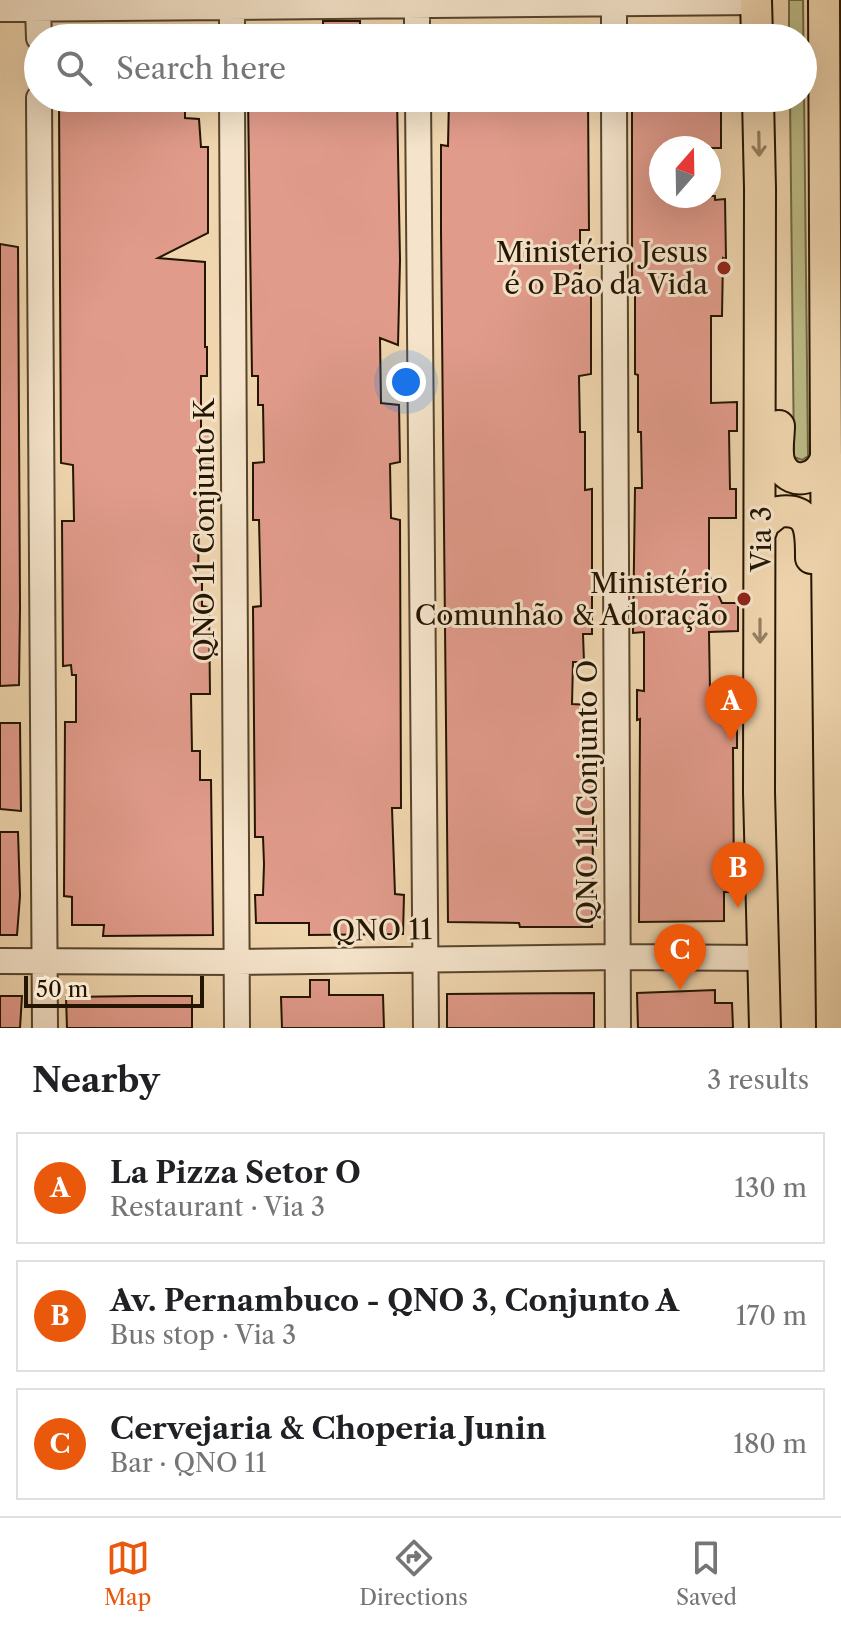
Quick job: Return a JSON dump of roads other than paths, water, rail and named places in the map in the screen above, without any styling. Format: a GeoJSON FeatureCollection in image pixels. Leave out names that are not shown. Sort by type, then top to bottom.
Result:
{"type":"FeatureCollection","features":[{"type":"Feature","properties":{"kind":"main road"},"geometry":{"type":"LineString","coordinates":[[824,0],[826,457],[836,956],[832,1028]]}},
{"type":"Feature","properties":{"kind":"main road"},"geometry":{"type":"LineString","coordinates":[[756,1],[757,24]]}},
{"type":"Feature","properties":{"kind":"main road","name":"Via 3"},"geometry":{"type":"LineString","coordinates":[[758,112],[759,792],[765,1028]]}},
{"type":"Feature","properties":{"kind":"main road"},"geometry":{"type":"LineString","coordinates":[[760,189],[778,317],[779,459],[787,473],[803,479],[819,472],[826,457]]}},
{"type":"Feature","properties":{"kind":"main road"},"geometry":{"type":"LineString","coordinates":[[761,531],[770,516],[786,511],[802,517],[810,531],[813,699],[831,806]]}},
{"type":"Feature","properties":{"kind":"street"},"geometry":{"type":"LineString","coordinates":[[614,1],[614,24]]}},
{"type":"Feature","properties":{"kind":"street"},"geometry":{"type":"LineString","coordinates":[[0,9],[278,3],[417,6],[449,2],[756,1]]}},
{"type":"Feature","properties":{"kind":"street"},"geometry":{"type":"LineString","coordinates":[[232,5],[232,24]]}},
{"type":"Feature","properties":{"kind":"street"},"geometry":{"type":"LineString","coordinates":[[417,6],[417,24]]}},
{"type":"Feature","properties":{"kind":"street"},"geometry":{"type":"LineString","coordinates":[[38,9],[39,24]]}},
{"type":"Feature","properties":{"kind":"street"},"geometry":{"type":"LineString","coordinates":[[39,112],[45,1028]]}},
{"type":"Feature","properties":{"kind":"street","name":"QNO 11 Conjunto K"},"geometry":{"type":"LineString","coordinates":[[232,112],[237,1028]]}},
{"type":"Feature","properties":{"kind":"street"},"geometry":{"type":"LineString","coordinates":[[418,112],[426,1028]]}},
{"type":"Feature","properties":{"kind":"street","name":"QNO 11 Conjunto O"},"geometry":{"type":"LineString","coordinates":[[614,112],[618,1028]]}},
{"type":"Feature","properties":{"kind":"street","name":"QNO 11"},"geometry":{"type":"LineString","coordinates":[[0,961],[764,958]]}},
{"type":"Feature","properties":{"kind":"place","name":"Ministério Jesus é o Pão da Vida"},"geometry":{"type":"Point","coordinates":[724,268]}},
{"type":"Feature","properties":{"kind":"place","name":"Ministério Comunhão & Adoração"},"geometry":{"type":"Point","coordinates":[744,599]}},
{"type":"Feature","properties":{"kind":"place","name":"La Pizza Setor O"},"geometry":{"type":"Point","coordinates":[731,741]}},
{"type":"Feature","properties":{"kind":"place","name":"Av. Pernambuco - QNO 3, Conjunto A"},"geometry":{"type":"Point","coordinates":[738,908]}},
{"type":"Feature","properties":{"kind":"place","name":"Cervejaria & Choperia Junin"},"geometry":{"type":"Point","coordinates":[680,990]}}]}
